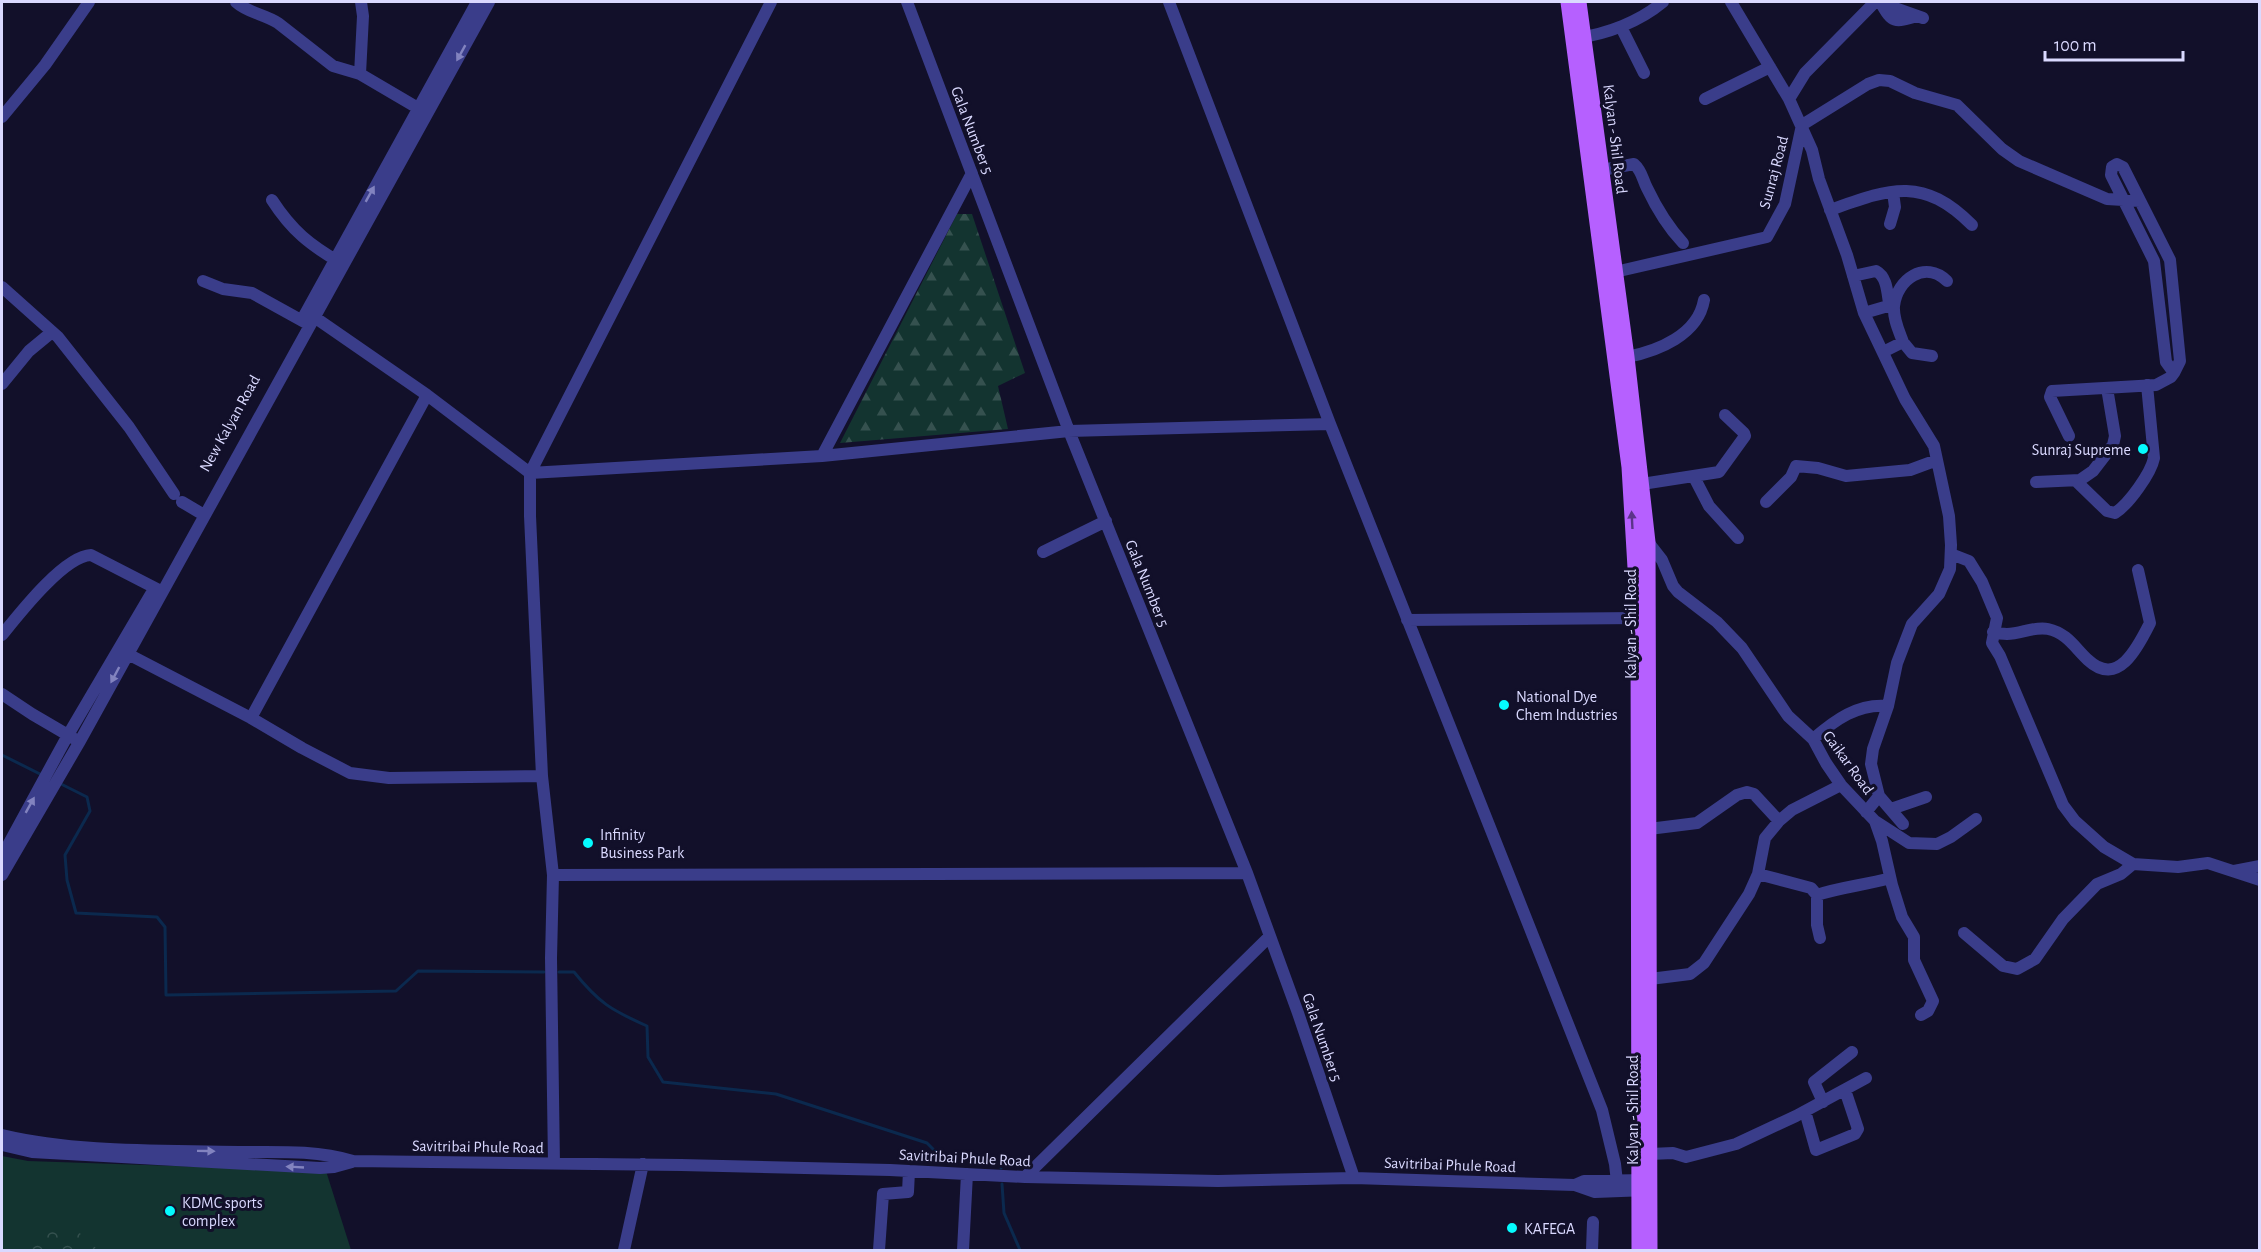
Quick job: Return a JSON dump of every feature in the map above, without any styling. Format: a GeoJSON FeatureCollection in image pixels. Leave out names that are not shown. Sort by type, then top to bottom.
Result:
{"type":"FeatureCollection","features":[{"type":"Feature","properties":{"kind":"main road","name":"Kalyan - Shil Road"},"geometry":{"type":"LineString","coordinates":[[1568,2],[1579,38],[1602,170],[1642,484],[1638,618],[1646,1185],[1650,1251]]}},
{"type":"Feature","properties":{"kind":"main road","name":"Kalyan - Shil Road"},"geometry":{"type":"LineString","coordinates":[[1579,2],[1579,38],[1629,467],[1640,543],[1649,830],[1643,883],[1650,979],[1650,1154],[1639,1251]]}},
{"type":"Feature","properties":{"kind":"street"},"geometry":{"type":"LineString","coordinates":[[2,117],[45,65],[89,2]]}},
{"type":"Feature","properties":{"kind":"street"},"geometry":{"type":"LineString","coordinates":[[236,2],[248,11],[278,23],[333,66],[360,75],[423,111]]}},
{"type":"Feature","properties":{"kind":"street"},"geometry":{"type":"LineString","coordinates":[[360,75],[363,16],[361,2]]}},
{"type":"Feature","properties":{"kind":"street"},"geometry":{"type":"LineString","coordinates":[[423,111],[477,2]]}},
{"type":"Feature","properties":{"kind":"street"},"geometry":{"type":"LineString","coordinates":[[273,384],[423,111],[489,2]]}},
{"type":"Feature","properties":{"kind":"street"},"geometry":{"type":"LineString","coordinates":[[554,1164],[551,958],[553,875],[542,776],[530,473],[771,2]]}},
{"type":"Feature","properties":{"kind":"street","name":"Gala Number 5"},"geometry":{"type":"LineString","coordinates":[[911,2],[972,173],[1069,430],[1247,873],[1354,1178]]}},
{"type":"Feature","properties":{"kind":"street"},"geometry":{"type":"LineString","coordinates":[[1170,2],[1330,424],[1602,1110],[1615,1164],[1616,1185]]}},
{"type":"Feature","properties":{"kind":"street"},"geometry":{"type":"LineString","coordinates":[[1579,38],[1621,27],[1663,2]]}},
{"type":"Feature","properties":{"kind":"street","name":"Gaikar Road"},"geometry":{"type":"LineString","coordinates":[[1640,543],[1662,560],[1678,592],[1717,622],[1742,648],[1788,716],[1813,739],[1841,785],[1870,817],[1879,796],[1871,764],[1873,750],[1888,706],[1897,663],[1912,624],[1938,594],[1950,569],[1949,516],[1934,446],[1905,399],[1864,313],[1802,125],[1731,2]]}},
{"type":"Feature","properties":{"kind":"street"},"geometry":{"type":"LineString","coordinates":[[1788,99],[1805,73],[1874,3],[1881,3],[1919,17]]}},
{"type":"Feature","properties":{"kind":"street"},"geometry":{"type":"LineString","coordinates":[[1621,27],[1644,73]]}},
{"type":"Feature","properties":{"kind":"street"},"geometry":{"type":"LineString","coordinates":[[1705,99],[1770,67]]}},
{"type":"Feature","properties":{"kind":"street","name":"Sunraj Road"},"geometry":{"type":"LineString","coordinates":[[1615,272],[1767,237],[1785,204],[1802,125],[1868,84],[1879,81],[1890,81],[1915,93],[1957,105],[2002,149],[2019,161],[2107,199],[2140,201]]}},
{"type":"Feature","properties":{"kind":"street"},"geometry":{"type":"LineString","coordinates":[[1602,170],[1634,164],[1641,170],[1663,217],[1683,243]]}},
{"type":"Feature","properties":{"kind":"street"},"geometry":{"type":"LineString","coordinates":[[2069,436],[2050,393],[2156,385],[2165,381],[2177,367],[2170,260],[2122,167],[2117,164],[2112,167],[2110,175],[2152,255],[2157,274],[2166,362],[2177,367]]}},
{"type":"Feature","properties":{"kind":"street"},"geometry":{"type":"LineString","coordinates":[[822,456],[972,173]]}},
{"type":"Feature","properties":{"kind":"street"},"geometry":{"type":"LineString","coordinates":[[1830,210],[1876,194],[1907,190],[1933,196],[1945,202],[1972,225]]}},
{"type":"Feature","properties":{"kind":"street"},"geometry":{"type":"LineString","coordinates":[[1890,224],[1894,207],[1893,192]]}},
{"type":"Feature","properties":{"kind":"street"},"geometry":{"type":"LineString","coordinates":[[272,200],[282,216],[307,242],[339,261]]}},
{"type":"Feature","properties":{"kind":"street"},"geometry":{"type":"LineString","coordinates":[[2152,255],[2165,249]]}},
{"type":"Feature","properties":{"kind":"street"},"geometry":{"type":"LineString","coordinates":[[1853,276],[1876,271],[1881,273],[1885,280],[1888,306],[1864,313]]}},
{"type":"Feature","properties":{"kind":"street"},"geometry":{"type":"LineString","coordinates":[[1932,356],[1912,353],[1903,342],[1894,318],[1897,295],[1903,282],[1912,275],[1928,271],[1947,281]]}},
{"type":"Feature","properties":{"kind":"street"},"geometry":{"type":"LineString","coordinates":[[2157,274],[2172,272]]}},
{"type":"Feature","properties":{"kind":"street"},"geometry":{"type":"LineString","coordinates":[[203,281],[223,289],[252,293],[308,318],[427,395],[530,473],[822,456],[1069,430],[1330,424]]}},
{"type":"Feature","properties":{"kind":"street"},"geometry":{"type":"LineString","coordinates":[[2,287],[58,337],[129,427],[178,498],[201,513]]}},
{"type":"Feature","properties":{"kind":"street"},"geometry":{"type":"LineString","coordinates":[[1627,357],[1645,353],[1682,335],[1702,312],[1704,300]]}},
{"type":"Feature","properties":{"kind":"street"},"geometry":{"type":"LineString","coordinates":[[2,384],[29,351],[52,332]]}},
{"type":"Feature","properties":{"kind":"street"},"geometry":{"type":"LineString","coordinates":[[1883,352],[1903,342]]}},
{"type":"Feature","properties":{"kind":"street","name":"New Kalyan Road"},"geometry":{"type":"LineString","coordinates":[[201,513],[266,404],[273,384]]}},
{"type":"Feature","properties":{"kind":"street","name":"New Kalyan Road"},"geometry":{"type":"LineString","coordinates":[[2,875],[122,651],[273,384]]}},
{"type":"Feature","properties":{"kind":"street"},"geometry":{"type":"LineString","coordinates":[[2076,481],[2107,511],[2115,513],[2124,505],[2151,468],[2154,458],[2147,385]]}},
{"type":"Feature","properties":{"kind":"street"},"geometry":{"type":"LineString","coordinates":[[2036,482],[2076,481],[2087,477],[2093,471],[2115,441],[2107,388]]}},
{"type":"Feature","properties":{"kind":"street"},"geometry":{"type":"LineString","coordinates":[[251,718],[427,395]]}},
{"type":"Feature","properties":{"kind":"street"},"geometry":{"type":"LineString","coordinates":[[1642,484],[1719,472],[1745,436],[1725,415]]}},
{"type":"Feature","properties":{"kind":"street"},"geometry":{"type":"LineString","coordinates":[[1766,502],[1791,477],[1796,466],[1827,470],[1846,476],[1910,470],[1937,460]]}},
{"type":"Feature","properties":{"kind":"street"},"geometry":{"type":"LineString","coordinates":[[1694,477],[1709,506],[1738,538]]}},
{"type":"Feature","properties":{"kind":"street"},"geometry":{"type":"LineString","coordinates":[[1043,552],[1106,521]]}},
{"type":"Feature","properties":{"kind":"street"},"geometry":{"type":"LineString","coordinates":[[1951,554],[1969,561],[1982,582],[1997,618],[1992,638],[2064,805],[2075,821],[2104,847],[2133,864],[2178,867],[2208,863],[2259,880]]}},
{"type":"Feature","properties":{"kind":"street"},"geometry":{"type":"LineString","coordinates":[[2,635],[29,602],[66,566],[83,555],[92,555],[158,590]]}},
{"type":"Feature","properties":{"kind":"street"},"geometry":{"type":"LineString","coordinates":[[1992,638],[2036,629],[2048,629],[2065,636],[2101,670],[2115,669],[2128,659],[2150,623],[2139,570]]}},
{"type":"Feature","properties":{"kind":"street"},"geometry":{"type":"LineString","coordinates":[[1407,620],[1638,618]]}},
{"type":"Feature","properties":{"kind":"street"},"geometry":{"type":"LineString","coordinates":[[122,651],[350,773],[389,778],[542,776]]}},
{"type":"Feature","properties":{"kind":"street"},"geometry":{"type":"LineString","coordinates":[[2,693],[32,714],[74,738]]}},
{"type":"Feature","properties":{"kind":"street"},"geometry":{"type":"LineString","coordinates":[[1813,739],[1837,718],[1876,705],[1888,706]]}},
{"type":"Feature","properties":{"kind":"street","name":"New Kalyan Road"},"geometry":{"type":"LineString","coordinates":[[2,856],[74,738]]}},
{"type":"Feature","properties":{"kind":"street"},"geometry":{"type":"LineString","coordinates":[[1650,979],[1690,974],[1704,963],[1749,894],[1758,874],[1765,838],[1792,810],[1841,785]]}},
{"type":"Feature","properties":{"kind":"street"},"geometry":{"type":"LineString","coordinates":[[1649,830],[1697,823],[1737,795],[1747,792],[1754,794],[1779,821]]}},
{"type":"Feature","properties":{"kind":"street"},"geometry":{"type":"LineString","coordinates":[[1879,796],[1903,824]]}},
{"type":"Feature","properties":{"kind":"street"},"geometry":{"type":"LineString","coordinates":[[1891,809],[1926,797]]}},
{"type":"Feature","properties":{"kind":"street"},"geometry":{"type":"LineString","coordinates":[[1870,817],[1908,843],[1937,844],[1976,819]]}},
{"type":"Feature","properties":{"kind":"street"},"geometry":{"type":"LineString","coordinates":[[1870,817],[1882,842],[1902,917],[1914,937],[1914,960],[1933,1001],[1928,1011],[1921,1015]]}},
{"type":"Feature","properties":{"kind":"street"},"geometry":{"type":"LineString","coordinates":[[1964,933],[2003,966],[2017,969],[2035,959],[2063,919],[2097,884],[2121,874],[2133,864]]}},
{"type":"Feature","properties":{"kind":"street"},"geometry":{"type":"LineString","coordinates":[[2233,871],[2259,866]]}},
{"type":"Feature","properties":{"kind":"street"},"geometry":{"type":"LineString","coordinates":[[553,875],[1247,873]]}},
{"type":"Feature","properties":{"kind":"street"},"geometry":{"type":"LineString","coordinates":[[1758,874],[1810,888],[1817,895],[1817,925],[1820,938]]}},
{"type":"Feature","properties":{"kind":"street"},"geometry":{"type":"LineString","coordinates":[[1817,895],[1890,878]]}},
{"type":"Feature","properties":{"kind":"street"},"geometry":{"type":"LineString","coordinates":[[1026,1177],[1270,936]]}},
{"type":"Feature","properties":{"kind":"street"},"geometry":{"type":"LineString","coordinates":[[1823,1102],[1814,1082],[1852,1052]]}},
{"type":"Feature","properties":{"kind":"street"},"geometry":{"type":"LineString","coordinates":[[1650,1154],[1673,1153],[1686,1157],[1736,1144],[1823,1102],[1866,1078]]}},
{"type":"Feature","properties":{"kind":"street"},"geometry":{"type":"LineString","coordinates":[[1805,1111],[1816,1150],[1855,1134],[1858,1130],[1845,1090]]}},
{"type":"Feature","properties":{"kind":"street","name":"Savitribai Phule Road"},"geometry":{"type":"LineString","coordinates":[[2,1135],[51,1149]]}},
{"type":"Feature","properties":{"kind":"street","name":"Savitribai Phule Road"},"geometry":{"type":"LineString","coordinates":[[2,1145],[23,1151],[134,1149],[321,1153],[353,1161],[643,1164],[1218,1181],[1354,1178],[1575,1185],[1584,1181],[1616,1185],[1646,1185]]}},
{"type":"Feature","properties":{"kind":"street"},"geometry":{"type":"LineString","coordinates":[[624,1251],[643,1164]]}},
{"type":"Feature","properties":{"kind":"street"},"geometry":{"type":"LineString","coordinates":[[879,1251],[883,1194],[908,1192],[909,1171]]}},
{"type":"Feature","properties":{"kind":"street"},"geometry":{"type":"LineString","coordinates":[[963,1251],[967,1174]]}},
{"type":"Feature","properties":{"kind":"street"},"geometry":{"type":"LineString","coordinates":[[1592,1251],[1593,1222]]}},
{"type":"Feature","properties":{"kind":"green space"},"geometry":{"type":"Polygon","coordinates":[[[957,214],[972,214],[1025,373],[998,386],[1008,429],[840,443],[957,214]]]}},
{"type":"Feature","properties":{"kind":"green space","name":"KDMC sports complex"},"geometry":{"type":"Polygon","coordinates":[[[2,1156],[28,1161],[326,1171],[351,1250],[2,1250],[2,1156]]]}},
{"type":"Feature","properties":{"kind":"green space"},"geometry":{"type":"Polygon","coordinates":[[[70,1224],[98,1250],[22,1250],[35,1234],[70,1224]]]}},
{"type":"Feature","properties":{"kind":"waterway"},"geometry":{"type":"LineString","coordinates":[[2,755],[40,774]]}},
{"type":"Feature","properties":{"kind":"waterway"},"geometry":{"type":"LineString","coordinates":[[61,784],[87,797],[90,811],[65,855],[67,880],[76,913],[157,917],[165,927],[166,995],[396,991],[418,971],[544,972]]}},
{"type":"Feature","properties":{"kind":"waterway"},"geometry":{"type":"LineString","coordinates":[[559,972],[574,972],[606,1005],[647,1026],[648,1057],[663,1082],[776,1094],[927,1143],[940,1156],[1001,1159],[1001,1168]]}},
{"type":"Feature","properties":{"kind":"waterway"},"geometry":{"type":"LineString","coordinates":[[1002,1184],[1004,1213],[1020,1250]]}},
{"type":"Feature","properties":{"kind":"place","name":"Sunraj Supreme"},"geometry":{"type":"Point","coordinates":[2143,449]}},
{"type":"Feature","properties":{"kind":"place","name":"National Dye Chem Industries"},"geometry":{"type":"Point","coordinates":[1504,705]}},
{"type":"Feature","properties":{"kind":"place","name":"Infinity Business Park"},"geometry":{"type":"Point","coordinates":[588,843]}},
{"type":"Feature","properties":{"kind":"place","name":"KDMC sports complex"},"geometry":{"type":"Point","coordinates":[170,1211]}},
{"type":"Feature","properties":{"kind":"place","name":"KAFEGA"},"geometry":{"type":"Point","coordinates":[1512,1228]}}]}
